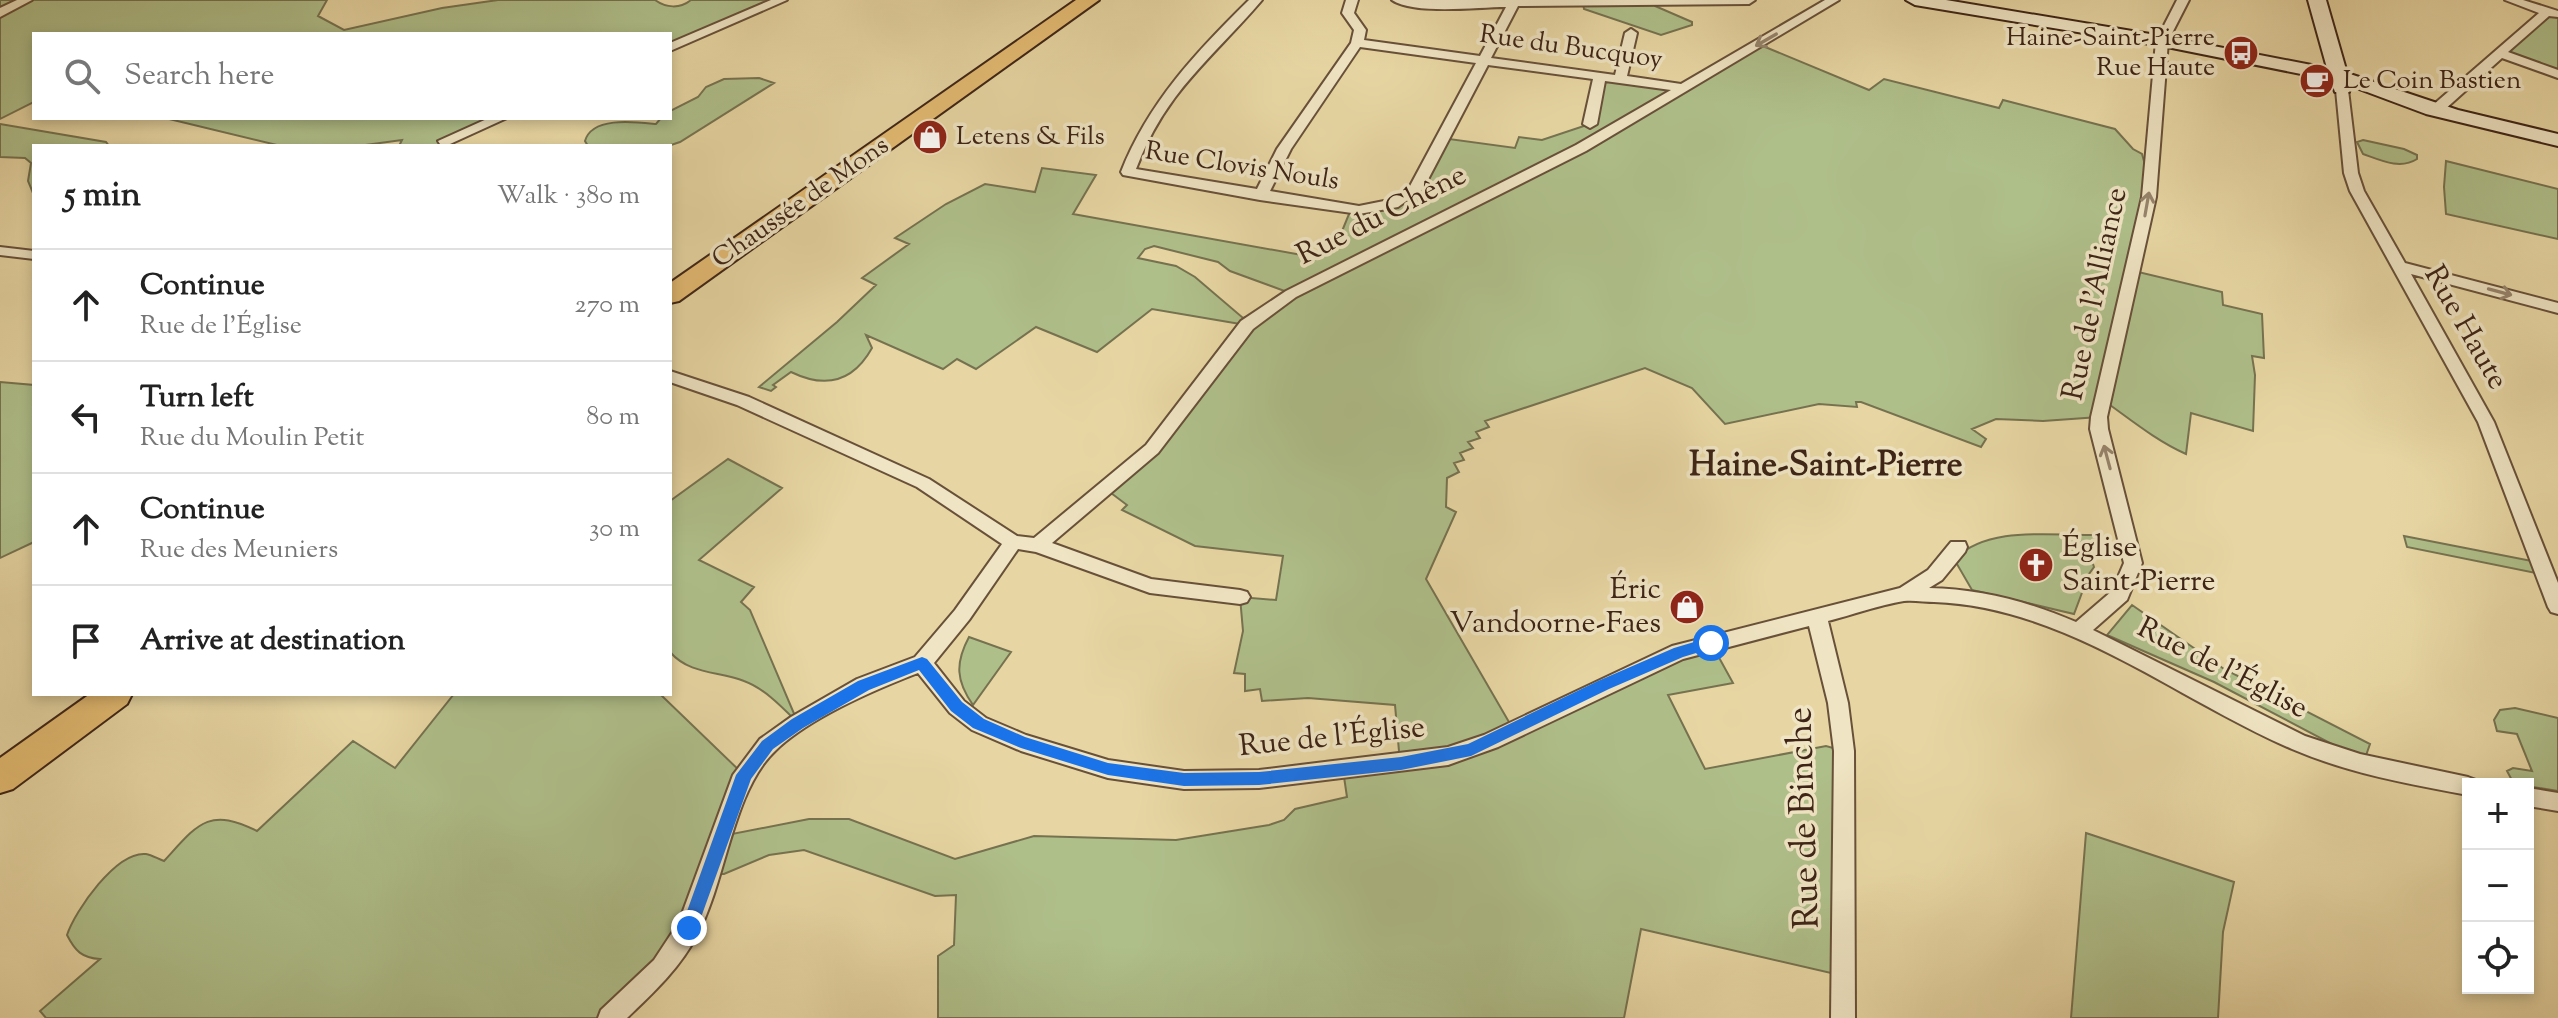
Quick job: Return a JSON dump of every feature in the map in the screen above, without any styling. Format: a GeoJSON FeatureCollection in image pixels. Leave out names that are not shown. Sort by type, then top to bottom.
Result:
{"type":"FeatureCollection","features":[{"type":"Feature","properties":{"kind":"main road","name":"Chaussée de Mons"},"geometry":{"type":"LineString","coordinates":[[672,294],[1089,0]]}},
{"type":"Feature","properties":{"kind":"main road"},"geometry":{"type":"LineString","coordinates":[[0,778],[112,696]]}},
{"type":"Feature","properties":{"kind":"street"},"geometry":{"type":"LineString","coordinates":[[0,13],[26,0]]}},
{"type":"Feature","properties":{"kind":"street"},"geometry":{"type":"LineString","coordinates":[[672,46],[781,0]]}},
{"type":"Feature","properties":{"kind":"street","name":"Rue Clovis Nouls"},"geometry":{"type":"LineString","coordinates":[[1256,0],[1180,79],[1149,126],[1128,170],[1133,174],[1351,209],[1393,204],[1416,189],[1508,2]]}},
{"type":"Feature","properties":{"kind":"street"},"geometry":{"type":"LineString","coordinates":[[1260,196],[1284,149],[1357,43],[1360,30],[1348,13],[1352,0]]}},
{"type":"Feature","properties":{"kind":"street"},"geometry":{"type":"LineString","coordinates":[[1398,0],[1430,4],[1749,0]]}},
{"type":"Feature","properties":{"kind":"street","name":"Rue du Chêne"},"geometry":{"type":"LineString","coordinates":[[1038,545],[1152,449],[1247,325],[1260,313],[1335,271],[1581,148],[1833,0]]}},
{"type":"Feature","properties":{"kind":"street"},"geometry":{"type":"LineString","coordinates":[[1915,0],[2162,41],[2340,83],[2558,140]]}},
{"type":"Feature","properties":{"kind":"street","name":"Rue de l'Alliance"},"geometry":{"type":"LineString","coordinates":[[2080,630],[2120,595],[2133,563],[2132,548],[2099,429],[2099,417],[2149,197],[2162,41],[2183,0]]}},
{"type":"Feature","properties":{"kind":"street"},"geometry":{"type":"LineString","coordinates":[[2317,0],[2340,83]]}},
{"type":"Feature","properties":{"kind":"street"},"geometry":{"type":"LineString","coordinates":[[2511,0],[2553,13]]}},
{"type":"Feature","properties":{"kind":"street"},"geometry":{"type":"LineString","coordinates":[[2444,110],[2498,53],[2553,13]]}},
{"type":"Feature","properties":{"kind":"street"},"geometry":{"type":"LineString","coordinates":[[1620,79],[1631,33]]}},
{"type":"Feature","properties":{"kind":"street","name":"Rue du Bucquoy"},"geometry":{"type":"LineString","coordinates":[[1357,43],[1684,88]]}},
{"type":"Feature","properties":{"kind":"street"},"geometry":{"type":"LineString","coordinates":[[2498,53],[2558,74]]}},
{"type":"Feature","properties":{"kind":"street"},"geometry":{"type":"LineString","coordinates":[[1590,124],[1600,76]]}},
{"type":"Feature","properties":{"kind":"street","name":"Rue Haute"},"geometry":{"type":"LineString","coordinates":[[2340,83],[2351,173],[2357,191],[2486,422],[2558,607]]}},
{"type":"Feature","properties":{"kind":"street"},"geometry":{"type":"LineString","coordinates":[[445,141],[495,120]]}},
{"type":"Feature","properties":{"kind":"street"},"geometry":{"type":"LineString","coordinates":[[0,251],[32,255]]}},
{"type":"Feature","properties":{"kind":"street"},"geometry":{"type":"LineString","coordinates":[[2397,266],[2558,308]]}},
{"type":"Feature","properties":{"kind":"street"},"geometry":{"type":"LineString","coordinates":[[672,377],[743,401],[923,483],[1013,542],[1038,545],[1150,586],[1240,597]]}},
{"type":"Feature","properties":{"kind":"street"},"geometry":{"type":"LineString","coordinates":[[610,1018],[662,968],[689,928],[744,775],[767,745],[798,723],[864,685],[922,663],[962,615],[1013,542]]}},
{"type":"Feature","properties":{"kind":"street","name":"Rue de l'Église"},"geometry":{"type":"LineString","coordinates":[[1905,594],[1935,575],[1958,547]]}},
{"type":"Feature","properties":{"kind":"street","name":"Rue de l'Église"},"geometry":{"type":"LineString","coordinates":[[922,663],[957,707],[979,724],[1021,742],[1108,769],[1184,780],[1259,779],[1448,756],[1491,741],[1679,652],[1905,594],[1963,595],[2021,609],[2080,630],[2297,742],[2355,763],[2462,785]]}},
{"type":"Feature","properties":{"kind":"street","name":"Rue de Binche"},"geometry":{"type":"LineString","coordinates":[[1817,618],[1838,703],[1844,751],[1843,1018]]}},
{"type":"Feature","properties":{"kind":"street"},"geometry":{"type":"LineString","coordinates":[[2534,798],[2558,802]]}},
{"type":"Feature","properties":{"kind":"green space"},"geometry":{"type":"Polygon","coordinates":[[[0,0],[327,0],[318,16],[344,30],[442,8],[498,0],[655,0],[673,6],[691,0],[781,0],[672,46],[672,32],[32,32],[32,103],[0,119],[0,0]]]}},
{"type":"Feature","properties":{"kind":"green space"},"geometry":{"type":"Polygon","coordinates":[[[1583,3],[1654,3],[1692,22],[1692,25],[1661,35],[1584,9],[1583,3]]]}},
{"type":"Feature","properties":{"kind":"green space"},"geometry":{"type":"Polygon","coordinates":[[[2547,12],[2558,15],[2558,74],[2498,53],[2547,12]]]}},
{"type":"Feature","properties":{"kind":"green space"},"geometry":{"type":"Polygon","coordinates":[[[1758,44],[1869,90],[1884,79],[1999,108],[2003,100],[2115,129],[2133,149],[2142,154],[2147,172],[2134,271],[2222,292],[2223,305],[2262,314],[2264,358],[2252,356],[2255,375],[2253,431],[2191,413],[2186,454],[2153,436],[2103,400],[2099,417],[2043,421],[1996,419],[1972,429],[1986,439],[1981,447],[1861,402],[1856,402],[1857,407],[1819,404],[1725,424],[1692,388],[1645,368],[1485,421],[1489,427],[1476,432],[1480,438],[1468,442],[1473,448],[1460,453],[1464,460],[1454,463],[1459,472],[1447,478],[1446,507],[1456,512],[1426,579],[1513,729],[1711,643],[1733,683],[1668,695],[1705,769],[1826,746],[1844,751],[1844,976],[1641,929],[1624,1018],[938,1018],[938,956],[954,945],[956,895],[935,896],[804,850],[769,855],[724,874],[709,874],[689,928],[610,1018],[46,1018],[40,1011],[100,959],[80,953],[67,935],[78,912],[98,884],[122,862],[146,854],[164,861],[195,829],[215,820],[226,820],[257,831],[353,741],[395,768],[452,696],[662,696],[744,775],[722,836],[809,819],[849,819],[955,859],[1034,836],[1176,840],[1269,825],[1284,820],[1295,809],[1347,797],[1343,770],[1400,763],[1395,705],[1308,698],[1262,701],[1260,689],[1245,691],[1245,674],[1234,673],[1243,631],[1240,597],[1276,600],[1283,556],[1195,546],[1122,510],[1127,505],[1107,490],[1132,469],[1246,325],[1152,309],[1097,352],[1036,327],[976,369],[957,359],[943,369],[866,335],[872,348],[847,375],[827,381],[791,372],[773,385],[776,387],[771,391],[759,387],[876,285],[862,278],[909,244],[895,238],[946,204],[985,184],[1035,192],[1042,168],[1096,175],[1073,214],[1313,257],[1338,241],[1351,209],[1407,197],[1442,138],[1515,148],[1519,137],[1542,140],[1590,124],[1600,76],[1684,88],[1758,44]],[[1154,246],[1145,249],[1138,258],[1176,266],[1195,277],[1243,318],[1260,313],[1290,293],[1230,271],[1218,262],[1154,246]]]}},
{"type":"Feature","properties":{"kind":"green space"},"geometry":{"type":"Polygon","coordinates":[[[759,78],[774,83],[672,145],[587,144],[585,141],[589,133],[605,124],[656,124],[659,120],[672,120],[672,110],[724,79],[759,78]]]}},
{"type":"Feature","properties":{"kind":"green space"},"geometry":{"type":"Polygon","coordinates":[[[173,120],[495,120],[443,144],[400,144],[402,140],[373,144],[273,144],[173,120]]]}},
{"type":"Feature","properties":{"kind":"green space"},"geometry":{"type":"Polygon","coordinates":[[[0,124],[108,144],[32,144],[32,191],[28,181],[31,163],[25,158],[0,157],[0,124]]]}},
{"type":"Feature","properties":{"kind":"green space"},"geometry":{"type":"Polygon","coordinates":[[[2363,140],[2404,149],[2417,155],[2417,159],[2397,164],[2376,159],[2363,154],[2357,142],[2363,140]]]}},
{"type":"Feature","properties":{"kind":"green space"},"geometry":{"type":"Polygon","coordinates":[[[2446,161],[2558,189],[2558,239],[2446,214],[2446,161]]]}},
{"type":"Feature","properties":{"kind":"green space"},"geometry":{"type":"Polygon","coordinates":[[[0,382],[32,385],[32,543],[0,558],[0,382]]]}},
{"type":"Feature","properties":{"kind":"green space"},"geometry":{"type":"Polygon","coordinates":[[[728,459],[782,488],[699,560],[754,587],[741,602],[750,610],[798,723],[759,688],[696,669],[672,654],[672,500],[728,459]]]}},
{"type":"Feature","properties":{"kind":"green space"},"geometry":{"type":"Polygon","coordinates":[[[2096,535],[2094,567],[2074,614],[1972,590],[1954,559],[1969,548],[2002,537],[2096,535]]]}},
{"type":"Feature","properties":{"kind":"green space"},"geometry":{"type":"Polygon","coordinates":[[[2404,536],[2542,563],[2546,575],[2407,547],[2404,536]]]}},
{"type":"Feature","properties":{"kind":"green space"},"geometry":{"type":"Polygon","coordinates":[[[2132,605],[2224,669],[2370,744],[2364,761],[2214,682],[2107,635],[2132,605]]]}},
{"type":"Feature","properties":{"kind":"green space"},"geometry":{"type":"Polygon","coordinates":[[[969,637],[1011,652],[973,705],[963,688],[959,672],[961,655],[969,637]]]}},
{"type":"Feature","properties":{"kind":"green space"},"geometry":{"type":"Polygon","coordinates":[[[2515,708],[2558,718],[2558,791],[2534,787],[2534,778],[2511,778],[2507,771],[2513,768],[2532,771],[2517,734],[2497,731],[2494,720],[2500,710],[2515,708]]]}},
{"type":"Feature","properties":{"kind":"green space"},"geometry":{"type":"Polygon","coordinates":[[[2086,833],[2234,882],[2223,932],[2218,1018],[2071,1018],[2086,833]]]}},
{"type":"Feature","properties":{"kind":"place","name":"Haine-Saint-Pierre Rue Haute"},"geometry":{"type":"Point","coordinates":[2241,53]}},
{"type":"Feature","properties":{"kind":"place","name":"Le Coin Bastien"},"geometry":{"type":"Point","coordinates":[2317,81]}},
{"type":"Feature","properties":{"kind":"place","name":"Letens & Fils"},"geometry":{"type":"Point","coordinates":[930,137]}},
{"type":"Feature","properties":{"kind":"place","name":"Église Saint-Pierre"},"geometry":{"type":"Point","coordinates":[2036,565]}},
{"type":"Feature","properties":{"kind":"place","name":"Éric Vandoorne-Faes"},"geometry":{"type":"Point","coordinates":[1687,607]}},
{"type":"Feature","properties":{"kind":"district","name":"Haine-Saint-Pierre"},"geometry":{"type":"Point","coordinates":[1826,466]}},
{"type":"Feature","properties":{"kind":"route"},"geometry":{"type":"LineString","coordinates":[[689,928],[744,775],[767,745],[798,723],[864,685],[922,663],[941,691],[957,707],[979,724],[1021,742],[1108,769],[1184,780],[1259,779],[1401,763],[1471,750],[1604,685],[1679,652],[1711,643]]}}]}
